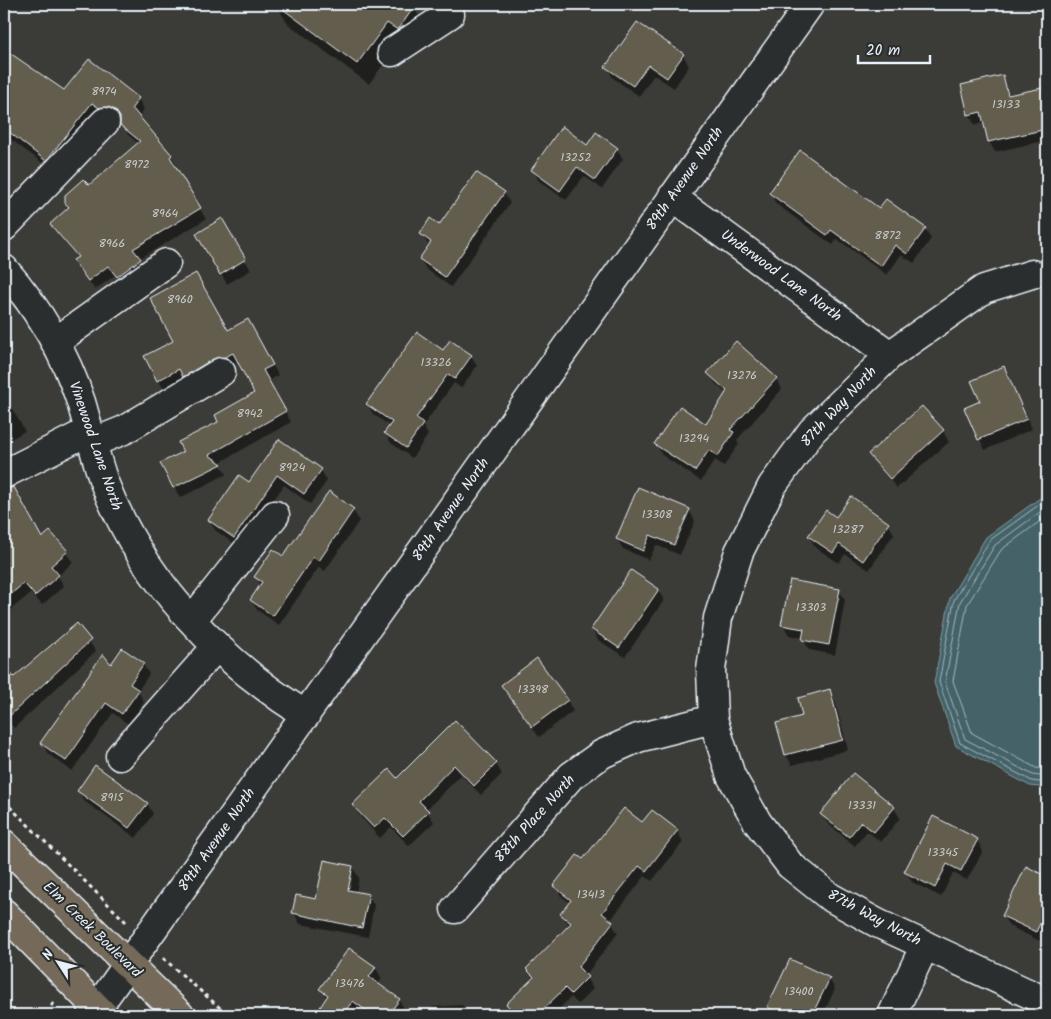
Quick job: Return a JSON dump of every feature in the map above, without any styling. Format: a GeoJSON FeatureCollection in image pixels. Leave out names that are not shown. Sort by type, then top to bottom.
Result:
{"type":"FeatureCollection","features":[{"type":"Feature","properties":{"kind":"main road","name":"Elm Creek Boulevard"},"geometry":{"type":"LineString","coordinates":[[4,844],[180,1015]]}},
{"type":"Feature","properties":{"kind":"main road"},"geometry":{"type":"LineString","coordinates":[[4,913],[97,1013]]}},
{"type":"Feature","properties":{"kind":"street"},"geometry":{"type":"LineString","coordinates":[[392,52],[450,14],[446,4]]}},
{"type":"Feature","properties":{"kind":"street","name":"89th Avenue North"},"geometry":{"type":"LineString","coordinates":[[97,1013],[128,965],[810,4]]}},
{"type":"Feature","properties":{"kind":"street"},"geometry":{"type":"LineString","coordinates":[[4,227],[105,122]]}},
{"type":"Feature","properties":{"kind":"street","name":"Underwood Lane North"},"geometry":{"type":"LineString","coordinates":[[672,197],[890,354]]}},
{"type":"Feature","properties":{"kind":"street"},"geometry":{"type":"LineString","coordinates":[[55,342],[166,263]]}},
{"type":"Feature","properties":{"kind":"street","name":"87th Way North"},"geometry":{"type":"LineString","coordinates":[[1032,274],[984,289],[890,354],[812,431],[772,486],[739,552],[718,618],[711,670],[713,719],[731,776],[758,823],[790,865],[830,897],[877,923],[1047,1002]]}},
{"type":"Feature","properties":{"kind":"street","name":"Vinewood Lane North"},"geometry":{"type":"LineString","coordinates":[[6,277],[39,314],[55,342],[69,371],[104,481],[123,524],[167,592],[242,670],[306,715]]}},
{"type":"Feature","properties":{"kind":"street"},"geometry":{"type":"LineString","coordinates":[[4,474],[91,437],[124,430],[221,372]]}},
{"type":"Feature","properties":{"kind":"street"},"geometry":{"type":"LineString","coordinates":[[192,620],[275,516]]}},
{"type":"Feature","properties":{"kind":"street"},"geometry":{"type":"LineString","coordinates":[[120,756],[217,646]]}},
{"type":"Feature","properties":{"kind":"street","name":"88th Place North"},"geometry":{"type":"LineString","coordinates":[[455,909],[547,802],[579,770],[602,754],[638,738],[713,719]]}},
{"type":"Feature","properties":{"kind":"street"},"geometry":{"type":"LineString","coordinates":[[892,1015],[925,945]]}},
{"type":"Feature","properties":{"kind":"path"},"geometry":{"type":"LineString","coordinates":[[4,801],[122,918]]}},
{"type":"Feature","properties":{"kind":"path"},"geometry":{"type":"LineString","coordinates":[[170,964],[228,1015]]}},
{"type":"Feature","properties":{"kind":"water"},"geometry":{"type":"Polygon","coordinates":[[[1047,493],[1047,788],[1030,786],[956,746],[934,683],[950,598],[986,537],[1047,493]]]}},
{"type":"Feature","properties":{"kind":"building"},"geometry":{"type":"Polygon","coordinates":[[[276,4],[416,4],[398,30],[387,23],[357,64],[276,4]]]}},
{"type":"Feature","properties":{"kind":"building"},"geometry":{"type":"Polygon","coordinates":[[[637,22],[684,54],[667,78],[648,65],[633,86],[605,67],[637,22]]]}},
{"type":"Feature","properties":{"kind":"building"},"geometry":{"type":"Polygon","coordinates":[[[4,49],[64,90],[89,59],[139,98],[132,108],[172,155],[170,157],[201,208],[133,249],[141,259],[117,277],[108,266],[88,281],[73,260],[78,257],[50,224],[69,207],[65,203],[65,195],[83,179],[89,185],[140,141],[120,125],[120,117],[115,110],[108,107],[99,108],[92,103],[46,161],[4,128],[4,49]]]}},
{"type":"Feature","properties":{"kind":"building"},"geometry":{"type":"Polygon","coordinates":[[[1003,75],[1008,95],[1047,87],[1047,129],[988,142],[981,112],[968,115],[961,85],[1003,75]]]}},
{"type":"Feature","properties":{"kind":"building"},"geometry":{"type":"Polygon","coordinates":[[[562,126],[587,145],[596,132],[618,148],[595,180],[577,167],[560,191],[531,170],[562,126]]]}},
{"type":"Feature","properties":{"kind":"building"},"geometry":{"type":"Polygon","coordinates":[[[800,150],[879,208],[886,199],[926,228],[907,254],[895,245],[881,266],[831,230],[827,235],[769,193],[800,150]]]}},
{"type":"Feature","properties":{"kind":"building"},"geometry":{"type":"Polygon","coordinates":[[[476,172],[505,192],[445,277],[419,259],[431,242],[420,234],[430,218],[439,225],[476,172]]]}},
{"type":"Feature","properties":{"kind":"building"},"geometry":{"type":"Polygon","coordinates":[[[222,218],[246,259],[220,275],[196,234],[222,218]]]}},
{"type":"Feature","properties":{"kind":"building"},"geometry":{"type":"Polygon","coordinates":[[[196,273],[228,330],[248,319],[273,365],[263,370],[286,411],[209,455],[222,464],[173,488],[160,463],[183,452],[178,442],[218,422],[215,415],[254,393],[233,353],[225,357],[213,359],[183,377],[179,369],[157,381],[144,356],[173,341],[150,298],[196,273]]]}},
{"type":"Feature","properties":{"kind":"building"},"geometry":{"type":"Polygon","coordinates":[[[417,332],[443,350],[450,340],[472,355],[455,379],[448,374],[416,418],[423,424],[406,448],[384,433],[392,422],[366,404],[417,332]]]}},
{"type":"Feature","properties":{"kind":"building"},"geometry":{"type":"Polygon","coordinates":[[[736,341],[777,378],[730,430],[734,432],[718,456],[709,450],[695,471],[654,444],[680,406],[706,424],[727,391],[707,373],[736,341]]]}},
{"type":"Feature","properties":{"kind":"building"},"geometry":{"type":"Polygon","coordinates":[[[1004,366],[1027,419],[978,440],[964,408],[980,401],[971,381],[1004,366]]]}},
{"type":"Feature","properties":{"kind":"building"},"geometry":{"type":"Polygon","coordinates":[[[922,406],[944,430],[890,479],[868,454],[922,406]]]}},
{"type":"Feature","properties":{"kind":"building"},"geometry":{"type":"Polygon","coordinates":[[[279,439],[322,469],[304,494],[277,475],[234,538],[208,520],[239,475],[249,482],[279,439]]]}},
{"type":"Feature","properties":{"kind":"building"},"geometry":{"type":"Polygon","coordinates":[[[14,487],[42,538],[50,531],[68,551],[51,566],[59,575],[35,596],[24,583],[4,600],[4,490],[14,487]]]}},
{"type":"Feature","properties":{"kind":"building"},"geometry":{"type":"Polygon","coordinates":[[[638,487],[690,509],[674,545],[650,535],[643,551],[616,539],[638,487]]]}},
{"type":"Feature","properties":{"kind":"building"},"geometry":{"type":"Polygon","coordinates":[[[329,491],[354,509],[319,561],[313,557],[273,616],[250,600],[262,582],[254,577],[273,549],[283,556],[329,491]]]}},
{"type":"Feature","properties":{"kind":"building"},"geometry":{"type":"Polygon","coordinates":[[[851,496],[889,523],[863,561],[839,544],[833,553],[808,536],[826,510],[836,517],[851,496]]]}},
{"type":"Feature","properties":{"kind":"building"},"geometry":{"type":"Polygon","coordinates":[[[631,570],[659,589],[619,648],[591,629],[631,570]]]}},
{"type":"Feature","properties":{"kind":"building"},"geometry":{"type":"Polygon","coordinates":[[[790,580],[840,589],[829,645],[802,640],[804,629],[781,625],[790,580]]]}},
{"type":"Feature","properties":{"kind":"building"},"geometry":{"type":"Polygon","coordinates":[[[77,623],[91,640],[4,721],[4,666],[14,677],[77,623]]]}},
{"type":"Feature","properties":{"kind":"building"},"geometry":{"type":"Polygon","coordinates":[[[122,648],[144,663],[130,684],[139,690],[122,714],[106,703],[66,761],[40,743],[103,654],[111,664],[122,648]]]}},
{"type":"Feature","properties":{"kind":"building"},"geometry":{"type":"Polygon","coordinates":[[[537,658],[568,700],[532,727],[501,685],[537,658]]]}},
{"type":"Feature","properties":{"kind":"building"},"geometry":{"type":"Polygon","coordinates":[[[830,689],[843,740],[785,755],[776,723],[802,716],[798,698],[830,689]]]}},
{"type":"Feature","properties":{"kind":"building"},"geometry":{"type":"Polygon","coordinates":[[[455,720],[497,763],[474,786],[454,765],[419,801],[429,811],[403,836],[385,818],[374,828],[352,805],[389,769],[397,778],[455,720]]]}},
{"type":"Feature","properties":{"kind":"building"},"geometry":{"type":"Polygon","coordinates":[[[95,765],[148,803],[129,828],[77,791],[95,765]]]}},
{"type":"Feature","properties":{"kind":"building"},"geometry":{"type":"Polygon","coordinates":[[[853,773],[895,807],[874,832],[861,822],[849,837],[820,814],[853,773]]]}},
{"type":"Feature","properties":{"kind":"building"},"geometry":{"type":"Polygon","coordinates":[[[624,808],[642,822],[652,810],[678,830],[646,871],[639,866],[602,913],[613,922],[578,967],[588,977],[571,994],[565,988],[537,1015],[517,1015],[506,1004],[534,977],[526,969],[571,923],[560,914],[571,900],[553,886],[577,855],[583,859],[624,808]]]}},
{"type":"Feature","properties":{"kind":"building"},"geometry":{"type":"Polygon","coordinates":[[[933,816],[978,839],[961,871],[947,864],[935,888],[904,872],[933,816]]]}},
{"type":"Feature","properties":{"kind":"building"},"geometry":{"type":"Polygon","coordinates":[[[324,860],[353,866],[348,890],[369,894],[362,928],[292,913],[296,895],[316,899],[324,860]]]}},
{"type":"Feature","properties":{"kind":"building"},"geometry":{"type":"Polygon","coordinates":[[[1026,866],[1047,877],[1047,909],[1036,932],[1002,916],[1026,866]]]}},
{"type":"Feature","properties":{"kind":"building"},"geometry":{"type":"Polygon","coordinates":[[[349,948],[376,967],[369,977],[400,999],[388,1015],[372,1015],[353,1001],[342,1015],[315,1015],[328,995],[319,989],[349,948]]]}},
{"type":"Feature","properties":{"kind":"building"},"geometry":{"type":"Polygon","coordinates":[[[790,959],[830,978],[812,1015],[784,1015],[767,1007],[790,959]]]}}]}
